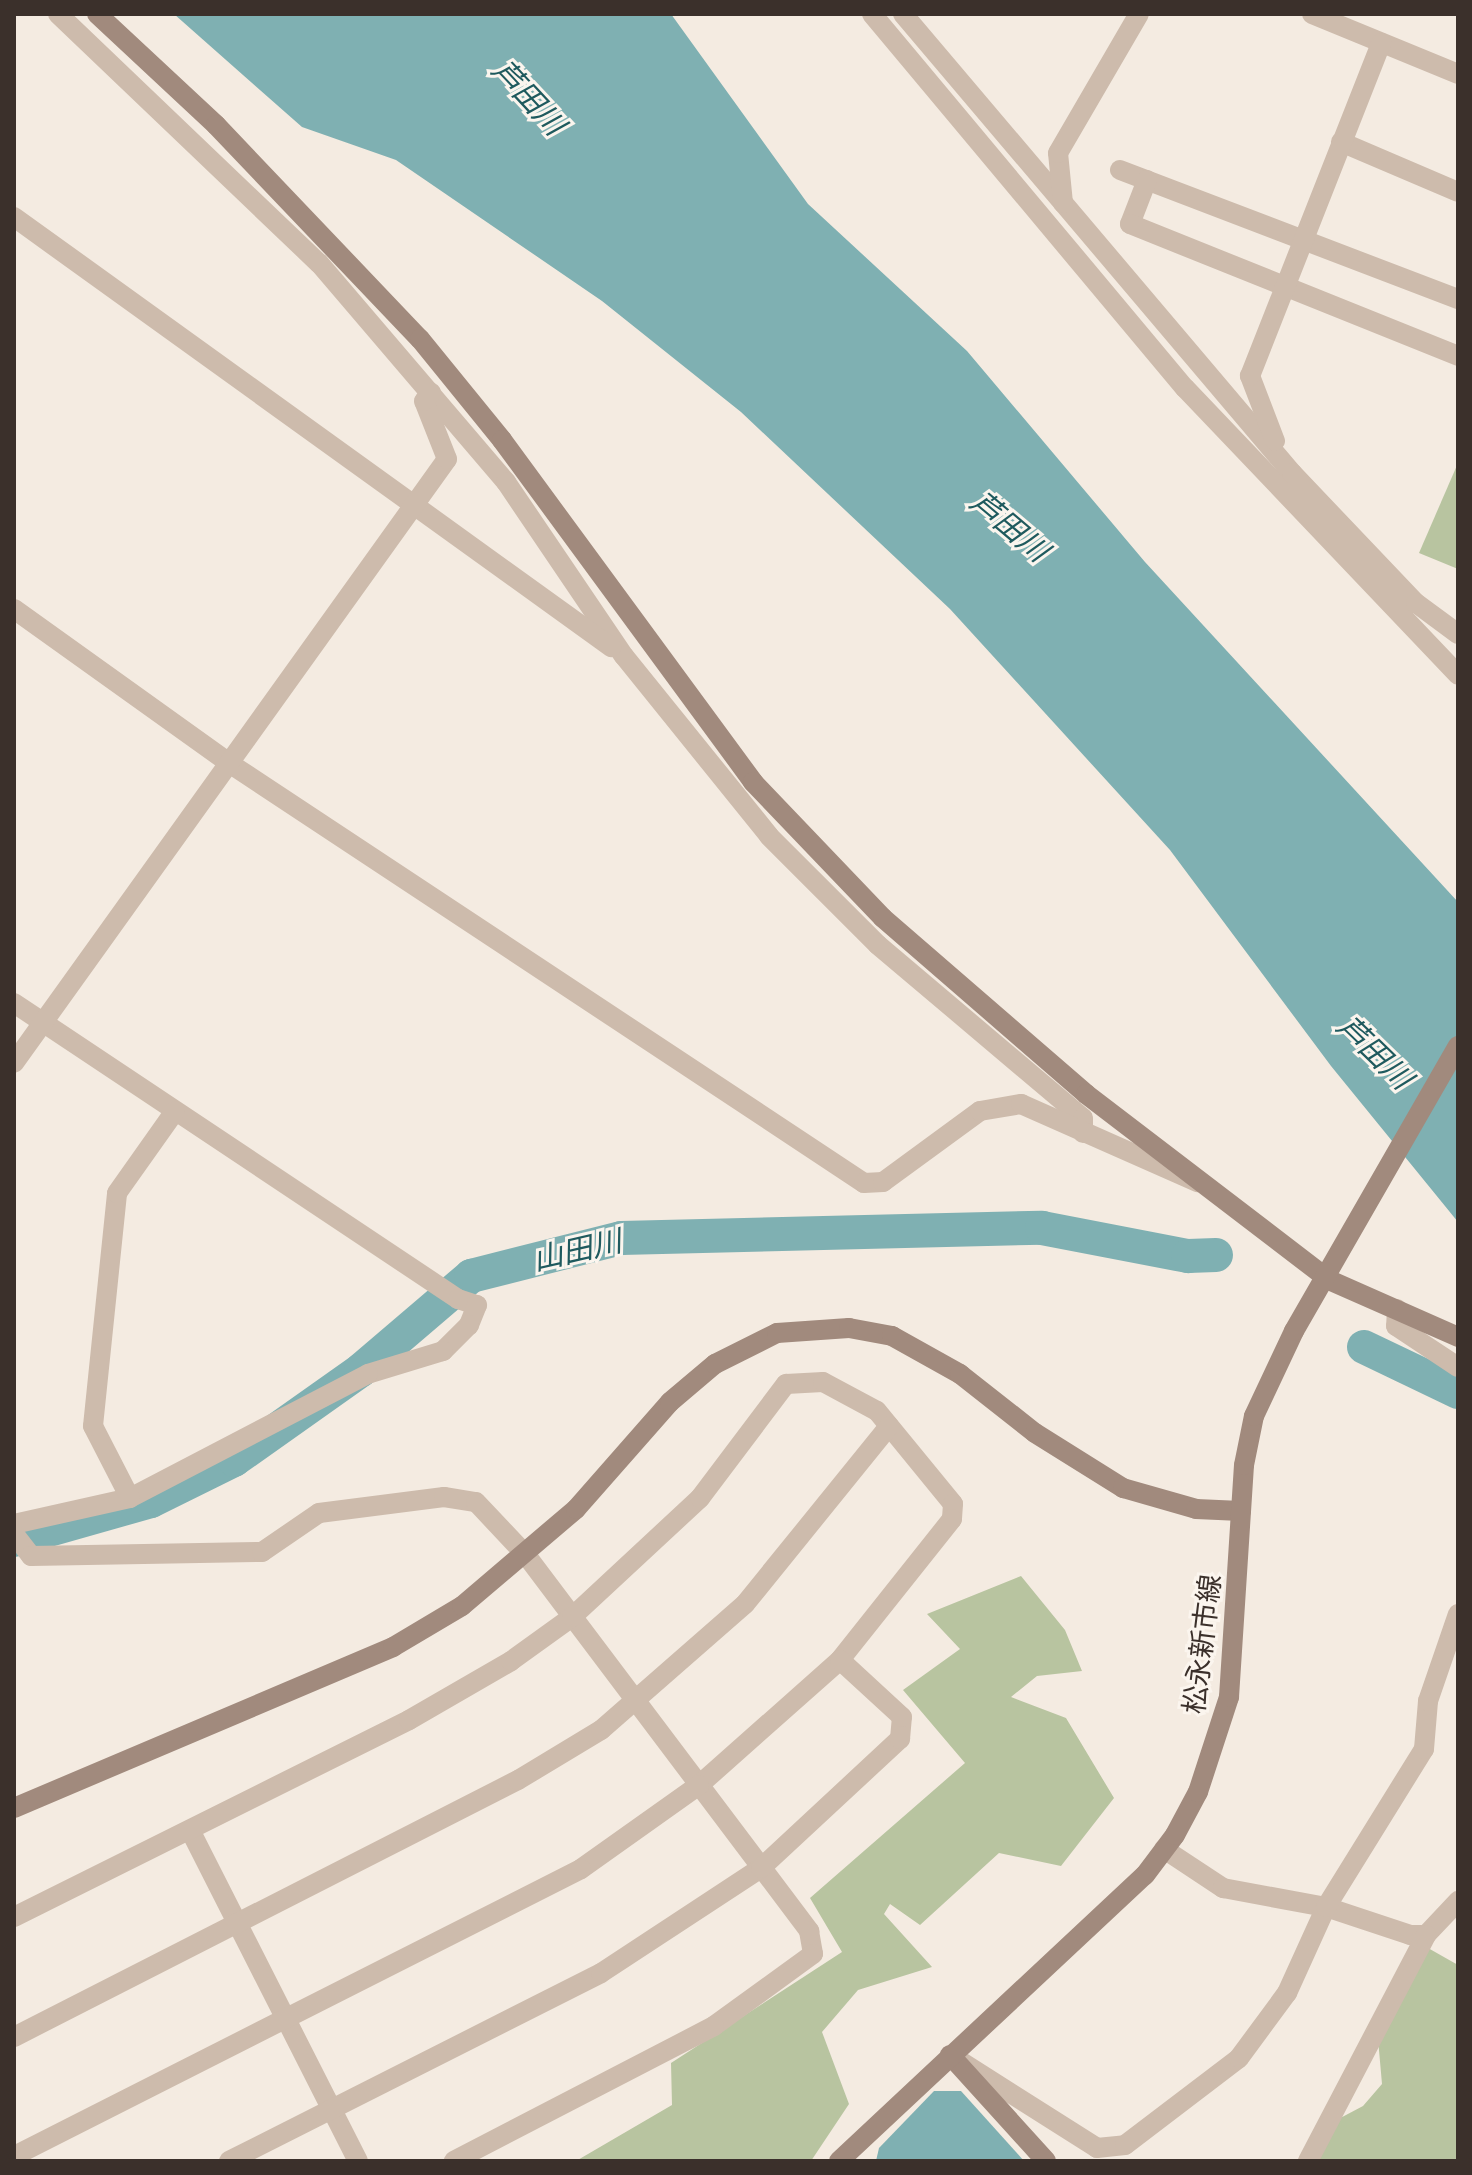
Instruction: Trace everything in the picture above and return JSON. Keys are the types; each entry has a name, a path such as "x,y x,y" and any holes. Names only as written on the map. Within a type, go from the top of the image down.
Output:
{"street":[{"path":"58,14 319,263 506,482 624,656 769,836 878,945 1083,1118 1083,1133"},
{"path":"97,14 259,169 420,339 502,440 753,782 883,918 979,1005 1206,1179 1329,1280 1458,1337"},
{"path":"872,14 1185,388 1314,531 1458,675"},
{"path":"903,14 1292,473 1416,603 1458,634"},
{"path":"1063,203 1058,153 1139,14"},
{"path":"1312,14 1349,21 1381,43 1458,74"},
{"path":"1314,531 1318,524 1256,404 1250,376 1282,285 1381,43"},
{"path":"1341,142 1458,192"},
{"path":"1120,170 1458,299"},
{"path":"1147,180 1130,224 1458,356"},
{"path":"14,217 624,656"},
{"path":"14,1063 447,459 424,401 431,393"},
{"path":"14,609 229,763 864,1183 883,1182 980,1111 1021,1104 1194,1183 1206,1179"},
{"path":"14,1003 458,1299 477,1305 469,1325 443,1351 368,1374 130,1498 14,1524"},
{"name":"松永新市線","path":"839,2161 1145,1875 1198,1792 1229,1697 1241,1511 1254,1416 1294,1331 1329,1280 1458,1046"},
{"path":"130,1498 93,1426 117,1193 175,1111"},
{"path":"1397,1309 1396,1326 1458,1367"},
{"path":"14,1808 393,1647 462,1606 526,1555 715,1364 777,1333 813,1328 892,1336 926,1352 1035,1433 1123,1488 1196,1509 1241,1511"},
{"path":"14,1917 409,1720 572,1617 700,1498 786,1384 823,1382 877,1411 953,1504 952,1519 840,1660 699,1785 581,1869 14,2156"},
{"path":"14,2037 518,1780 601,1730 745,1604 889,1426"},
{"path":"14,1534 31,1556 262,1552 319,1513 444,1497 476,1502 526,1555 809,1931 813,1954 714,2026 454,2161"},
{"path":"950,2055 1076,2138 1097,2148 1125,2145 1239,2058 1287,1993 1326,1907 1424,1749 1428,1701 1458,1614"},
{"path":"229,2161 601,1973 761,1868 900,1739 902,1717 840,1660"},
{"path":"190,1830 358,2161"},
{"path":"1164,1849 1223,1888 1326,1907 1410,1935 1426,1935"},
{"path":"1308,2161 1426,1935 1458,1901"},
{"path":"950,2055 1046,2161"}],"green space":[{"path":"1458,463 1458,569 1419,553"},
{"path":"1021,1576 1065,1630 1082,1671 1037,1676 1011,1697 1066,1718 1114,1798 1061,1866 999,1853 920,1925 890,1904 884,1914 932,1967 858,1990 822,2032 849,2104 811,2161 576,2161 672,2105 671,2063 842,1952 810,1898 965,1763 903,1690 960,1649 927,1614"},
{"path":"1428,1948 1458,1965 1458,2161 1313,2161 1329,2124 1363,2106 1382,2084 1378,2039"}],"water":[{"name":"芦田川","path":"174,14 671,14 808,204 967,351 1145,562 1458,902 1458,1222 1331,1066 1170,850 950,609 741,412 602,301 396,160 302,127"},
{"path":"934,2091 961,2091 1024,2161 876,2161 879,2148"}],"waterway":[{"name":"山田川","path":"14,1540 151,1501 234,1460 361,1370 471,1276 621,1238 1042,1228 1188,1256 1216,1255"},
{"name":"山田川","path":"1364,1347 1458,1392"}]}
